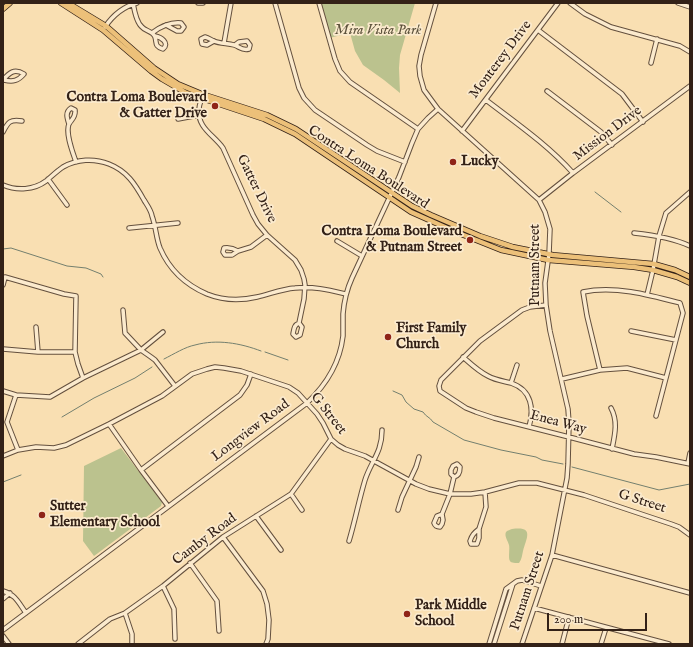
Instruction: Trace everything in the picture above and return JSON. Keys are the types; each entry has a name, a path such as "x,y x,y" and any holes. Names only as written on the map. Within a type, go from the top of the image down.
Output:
{"main road":[{"path":"3,9 10,3"},
{"name":"Contra Loma Boulevard","path":"61,3 104,28"},
{"name":"Contra Loma Boulevard","path":"68,3 104,28 151,71 162,79 186,93 202,96 267,115 296,129 412,206 431,215 480,236 513,247 549,254 654,264 675,270 690,277"},
{"name":"Contra Loma Boulevard","path":"202,96 264,119 295,134 411,212 429,221 501,250 548,260 653,270 677,277 690,283"}],"street":[{"path":"104,28 110,19 120,10 134,3 138,20 142,27 155,36"},
{"path":"198,3 203,3"},
{"path":"224,43 231,3"},
{"path":"275,3 299,88 304,98 315,110 367,146 405,162"},
{"path":"319,3 335,59 340,71 350,82 418,128"},
{"name":"Putnam Street","path":"436,3 419,66 424,90 438,109 539,200 549,223 549,254 545,293 550,331 568,409 568,468 552,555 522,644"},
{"name":"Monterey Drive","path":"462,131 558,3"},
{"path":"570,3 585,14 611,27 680,46 690,52"},
{"path":"678,3 690,6"},
{"path":"152,33 166,25"},
{"path":"538,30 622,94 643,122"},
{"path":"651,63 657,39"},
{"path":"214,41 235,45"},
{"path":"18,71 24,74 20,79 14,81 3,80 7,75 13,72 18,71"},
{"name":"Mission Drive","path":"539,200 690,86"},
{"path":"547,91 602,132 612,145"},
{"path":"178,119 199,115 199,106 202,96"},
{"path":"486,100 529,132 562,160 573,174"},
{"name":"Longview Road","path":"3,630 307,403 315,395 328,378 336,362 341,343 346,294 352,278 392,192 418,128 438,109"},
{"name":"Gatter Drive","path":"199,115 204,128 219,142 223,148 258,224 267,235 298,265 303,276 304,287 304,299 299,323"},
{"path":"3,132 10,121 22,121"},
{"path":"69,124 68,130 76,162"},
{"path":"3,185 16,188 28,188 38,185 62,168 76,162 89,160 100,161 114,166 130,177 138,188 151,213 160,248 164,257 178,275 206,294 224,299 244,300 291,288 304,287 346,294"},
{"path":"48,179 67,205"},
{"path":"647,295 653,270 658,236 666,213 690,192"},
{"path":"129,228 178,223"},
{"path":"634,233 658,236 690,246"},
{"path":"238,251 252,247 267,235"},
{"path":"337,241 362,256"},
{"path":"3,285 5,277 76,296 75,352 83,378"},
{"path":"600,370 587,316 583,292 591,290 615,290 647,295 680,303 683,313 656,416"},
{"path":"529,427 532,413 530,401 524,392 511,383 482,373 463,357 480,341 520,311 527,308 546,305"},
{"path":"123,310 125,333 141,350 152,356 175,386"},
{"path":"36,326 38,352"},
{"path":"631,331 676,340"},
{"path":"3,391 16,395 50,397 83,378 141,350 163,332"},
{"path":"3,349 38,352 75,352"},
{"name":"Enea Way","path":"463,357 442,378 439,384 439,389 471,410 484,415 612,449 689,463"},
{"path":"511,383 517,365"},
{"name":"G Street","path":"3,456 18,450 36,447 54,448 66,445 162,396 192,374 215,367 233,369 289,387 298,393 322,420 331,439 335,443 342,448 360,454 429,489 450,494 465,495 485,492 514,484 528,482 542,484 671,524 679,527 690,535"},
{"path":"562,379 600,370 627,368 666,378"},
{"path":"141,470 240,396 252,374"},
{"path":"16,395 7,422 18,450"},
{"path":"611,408 614,415 616,428 612,449"},
{"path":"109,424 168,506"},
{"path":"349,541 365,481 381,443 382,430"},
{"name":"Camby Road","path":"78,644 110,619 125,613 163,586 223,537 291,494 331,439"},
{"path":"689,463 690,453"},
{"path":"398,510 419,457"},
{"path":"442,514 450,494 454,477"},
{"path":"479,529 486,507 485,492"},
{"path":"291,494 302,510"},
{"path":"256,516 282,550"},
{"path":"223,537 263,591 267,604 269,620 268,639 266,644"},
{"path":"552,555 690,593"},
{"path":"190,564 217,601 219,631"},
{"path":"489,644 506,589 516,581 522,580 541,586"},
{"path":"494,644 513,584"},
{"path":"163,586 174,609 175,640"},
{"path":"3,590 14,596 26,613"},
{"path":"3,599 10,593"},
{"path":"534,608 669,644"},
{"path":"125,613 132,634 132,644"},
{"path":"562,644 569,617"},
{"path":"602,644 606,628"},
{"path":"3,636 9,644"}],"green space":[{"name":"Mira Vista Park","path":"319,3 415,3 400,55 400,93 363,65 355,51 350,33 329,38"},
{"path":"121,448 162,502 161,506 94,556 83,541 84,466"},
{"path":"512,529 524,529 527,534 522,557 519,563 514,563 509,560 509,543 506,537 506,532"}],"waterway":[{"path":"595,192 621,212"},
{"path":"3,249 11,248 67,266 86,268 101,274 103,277"},
{"path":"164,359 191,346 212,342 237,344 261,351"},
{"path":"265,352 288,360"},
{"path":"62,417 94,398 135,378 152,367"},
{"path":"393,391 402,395 406,402 414,409 423,412 433,422 464,440 563,464"},
{"path":"572,467 659,490 690,484"},
{"path":"3,482 21,475"}],"place":[{"name":"Contra Loma Boulevard & Gatter Drive","path":"215,106"},
{"name":"Lucky","path":"453,162"},
{"name":"Contra Loma Boulevard & Putnam Street","path":"470,240"},
{"name":"First Family Church","path":"388,337"},
{"name":"Sutter Elementary School","path":"42,515"},
{"name":"Park Middle School","path":"407,614"}]}
